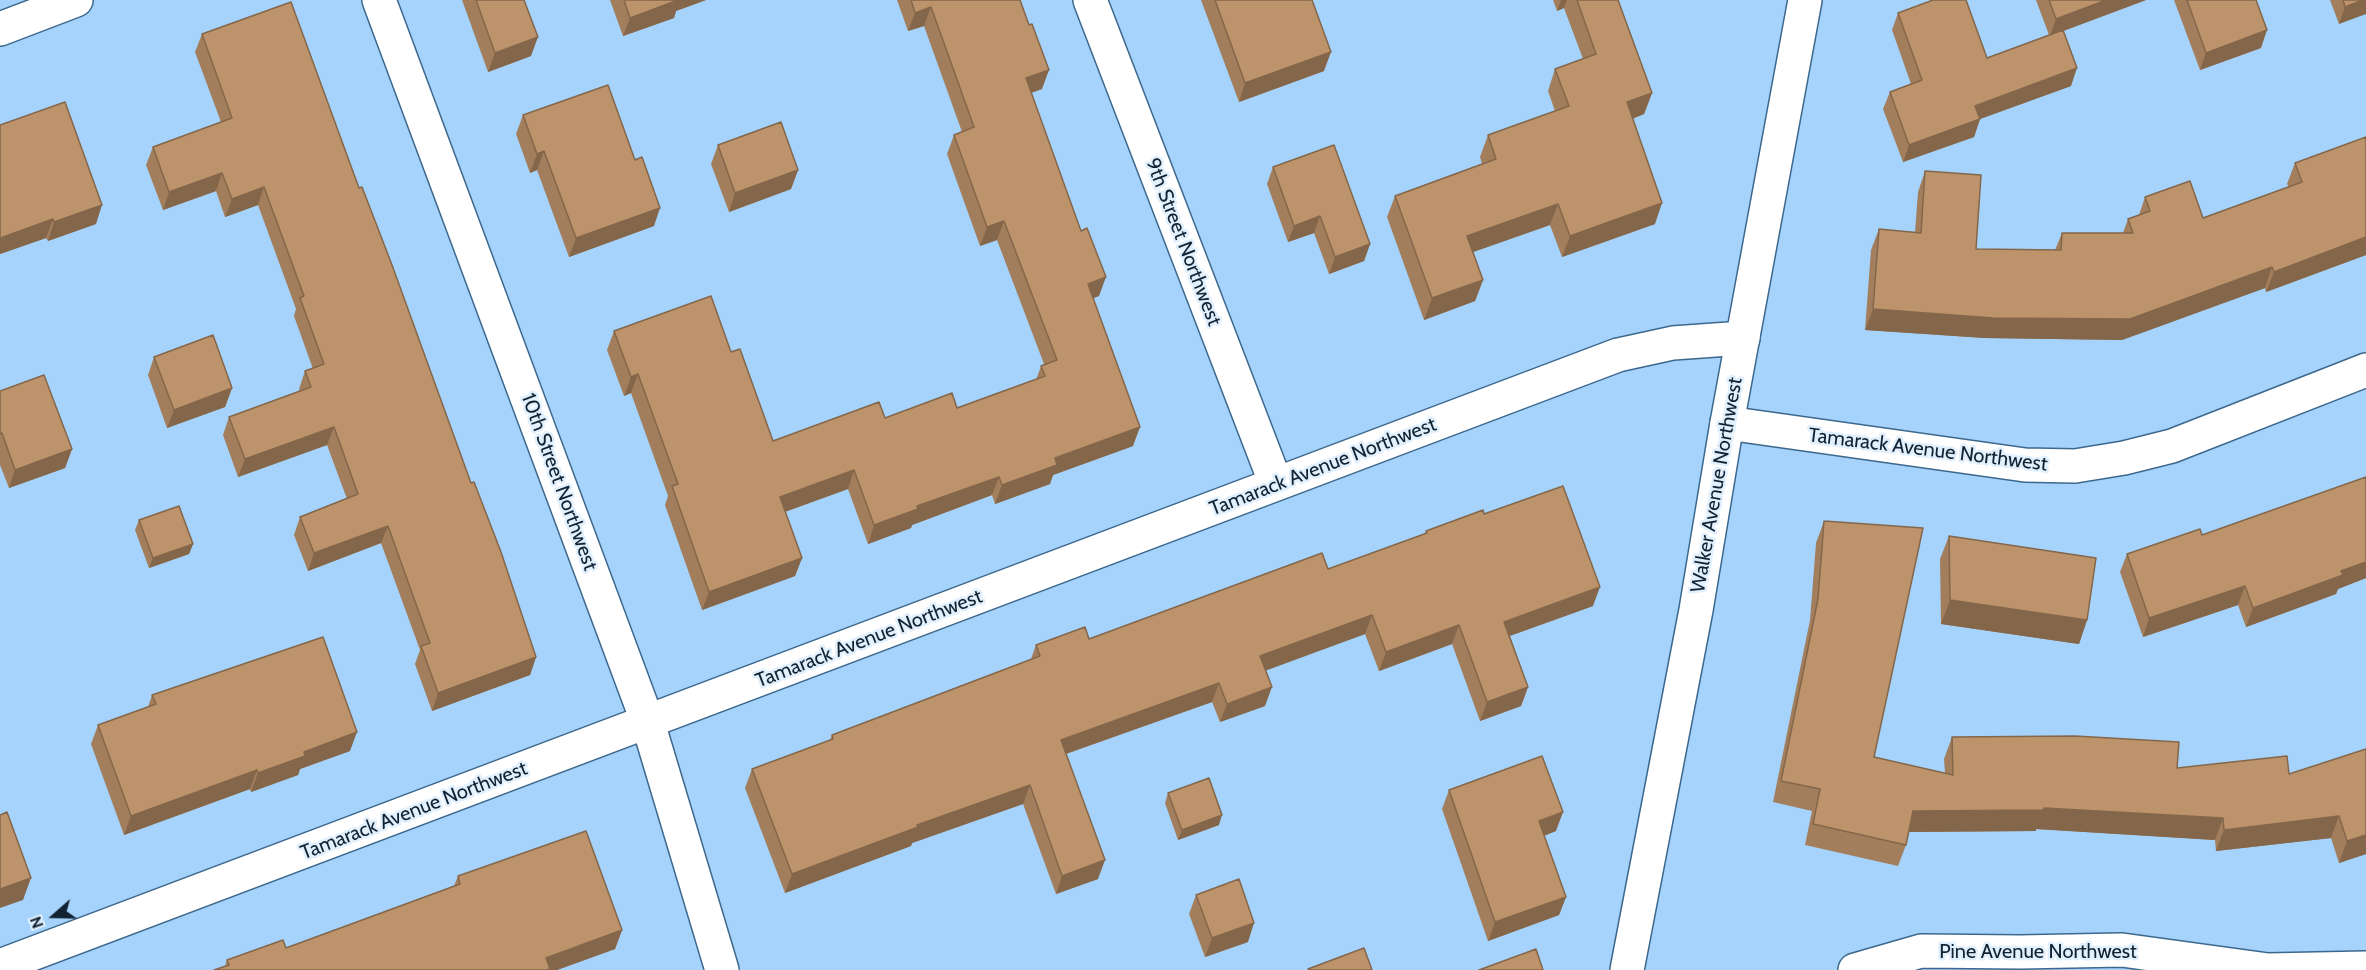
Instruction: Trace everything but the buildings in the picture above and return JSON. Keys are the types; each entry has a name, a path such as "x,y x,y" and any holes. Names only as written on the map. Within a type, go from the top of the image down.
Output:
{"street":[{"path":"0,29 76,0"},
{"name":"10th Street Northwest","path":"379,0 648,723 722,970"},
{"name":"9th Street Northwest","path":"1090,0 1276,484"},
{"name":"Walker Avenue Northwest","path":"1627,970 1696,610 1727,423 1805,0"},
{"name":"Tamarack Avenue Northwest","path":"0,966 1618,355 1673,343 1743,338"},
{"name":"Tamarack Avenue Northwest","path":"1727,423 2025,465 2074,466 2172,446 2366,370"},
{"name":"Pine Avenue Northwest","path":"1855,970 1921,951 2122,950 2268,970 2366,968"}]}
